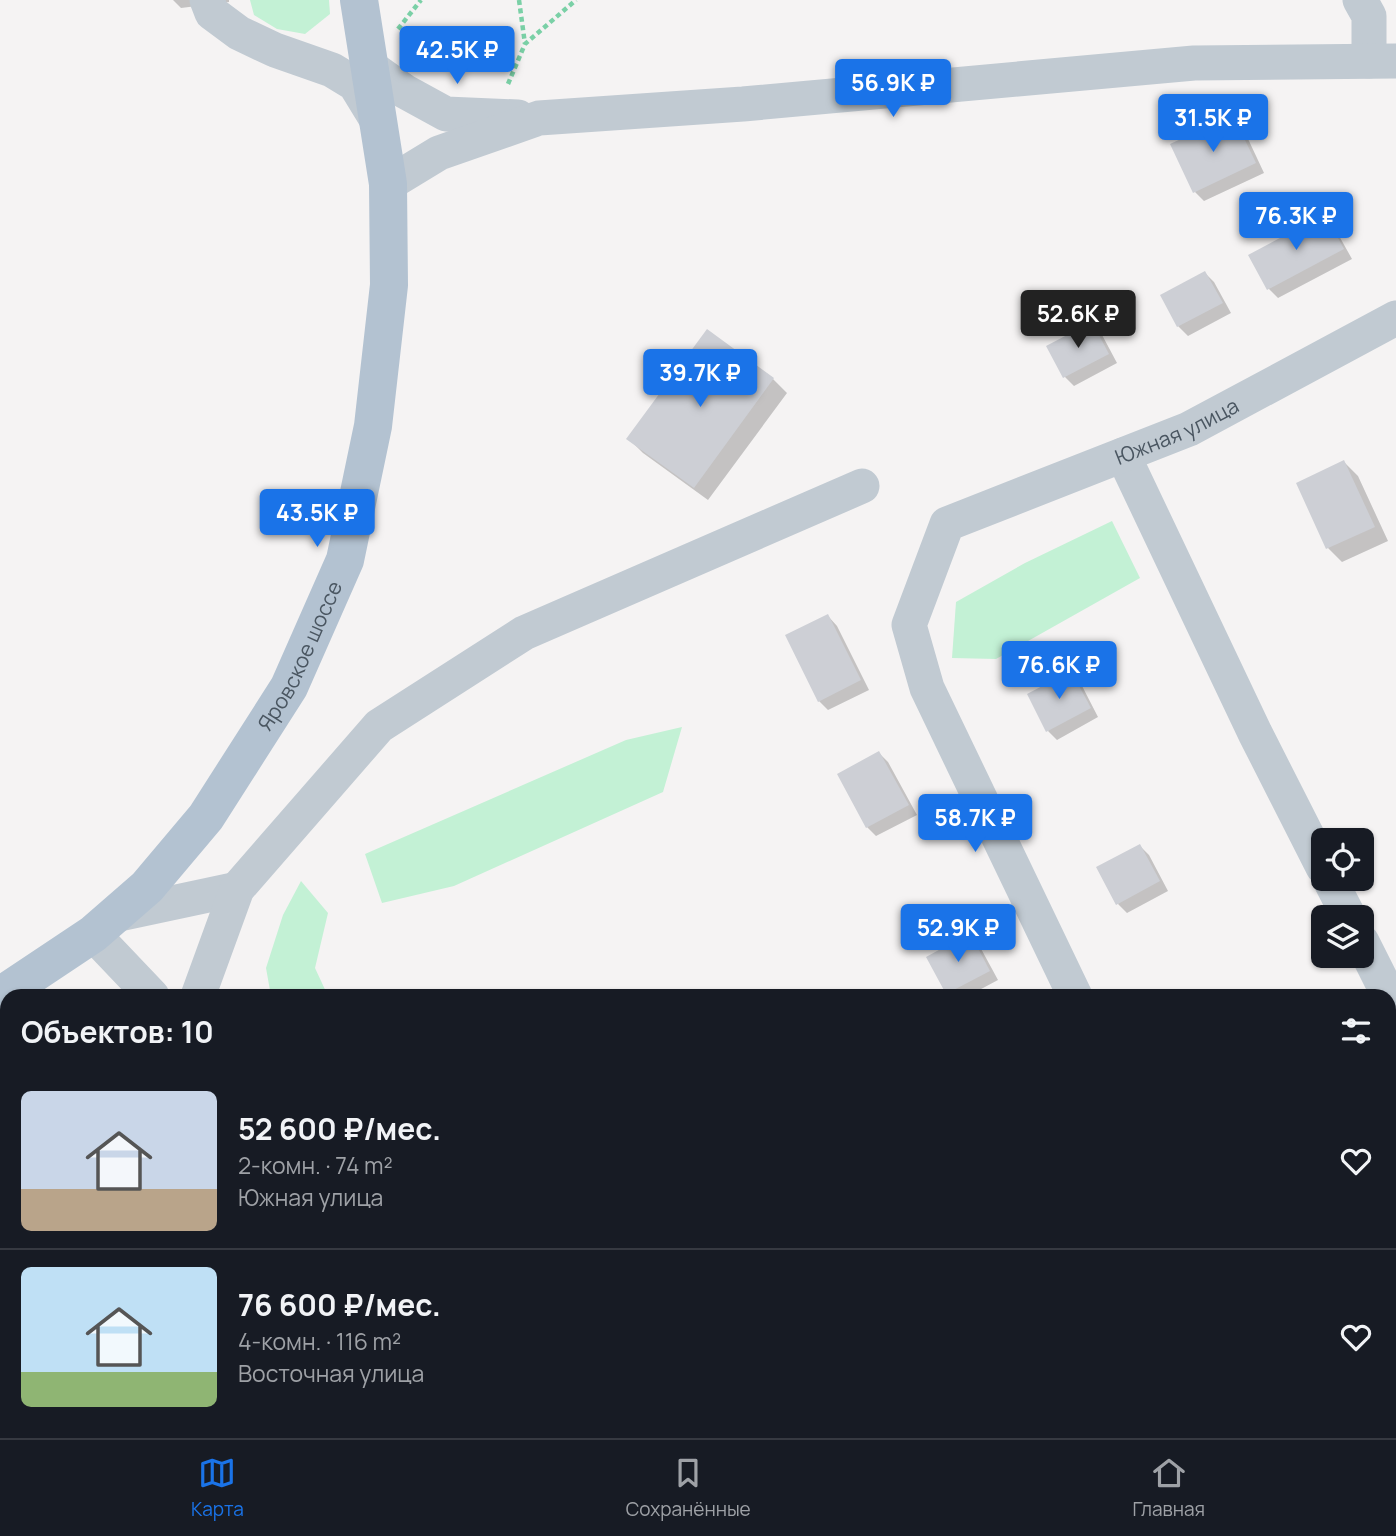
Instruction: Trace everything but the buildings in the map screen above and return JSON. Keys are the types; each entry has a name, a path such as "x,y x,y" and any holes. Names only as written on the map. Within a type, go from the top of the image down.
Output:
{"main road":[{"name":"Яровское шоссе","path":"10,989 104,924 148,887 206,817 289,687 345,560 373,426 389,285 388,184 359,0"}],"street":[{"path":"207,0 212,13 239,33 275,50 332,71 355,84 377,120"},
{"path":"369,66 404,91 446,114 539,118 743,104 1194,63 1383,61 1369,16 1360,0"},
{"path":"388,184 439,153 539,118"},
{"name":"Южная улица","path":"1072,989 926,688 909,625 947,524 1189,429 1396,318"},
{"path":"1123,454 1255,733 1311,843"},
{"path":"201,989 237,890 379,726 524,633 862,486"},
{"path":"128,983 104,924 237,890"},
{"path":"1374,966 1386,989"}],"path":[{"path":"519,0 525,44"},
{"path":"495,116 525,44 576,0"}],"green space":[{"path":"250,0 329,0 330,14 305,34 277,29 254,15"},
{"path":"1112,521 1140,578 996,659 952,658 956,602 1025,563"},
{"path":"682,727 663,792 454,886 382,903 365,854 626,740"},
{"path":"301,881 328,913 315,968 325,989 270,989 266,968 283,915"}]}
